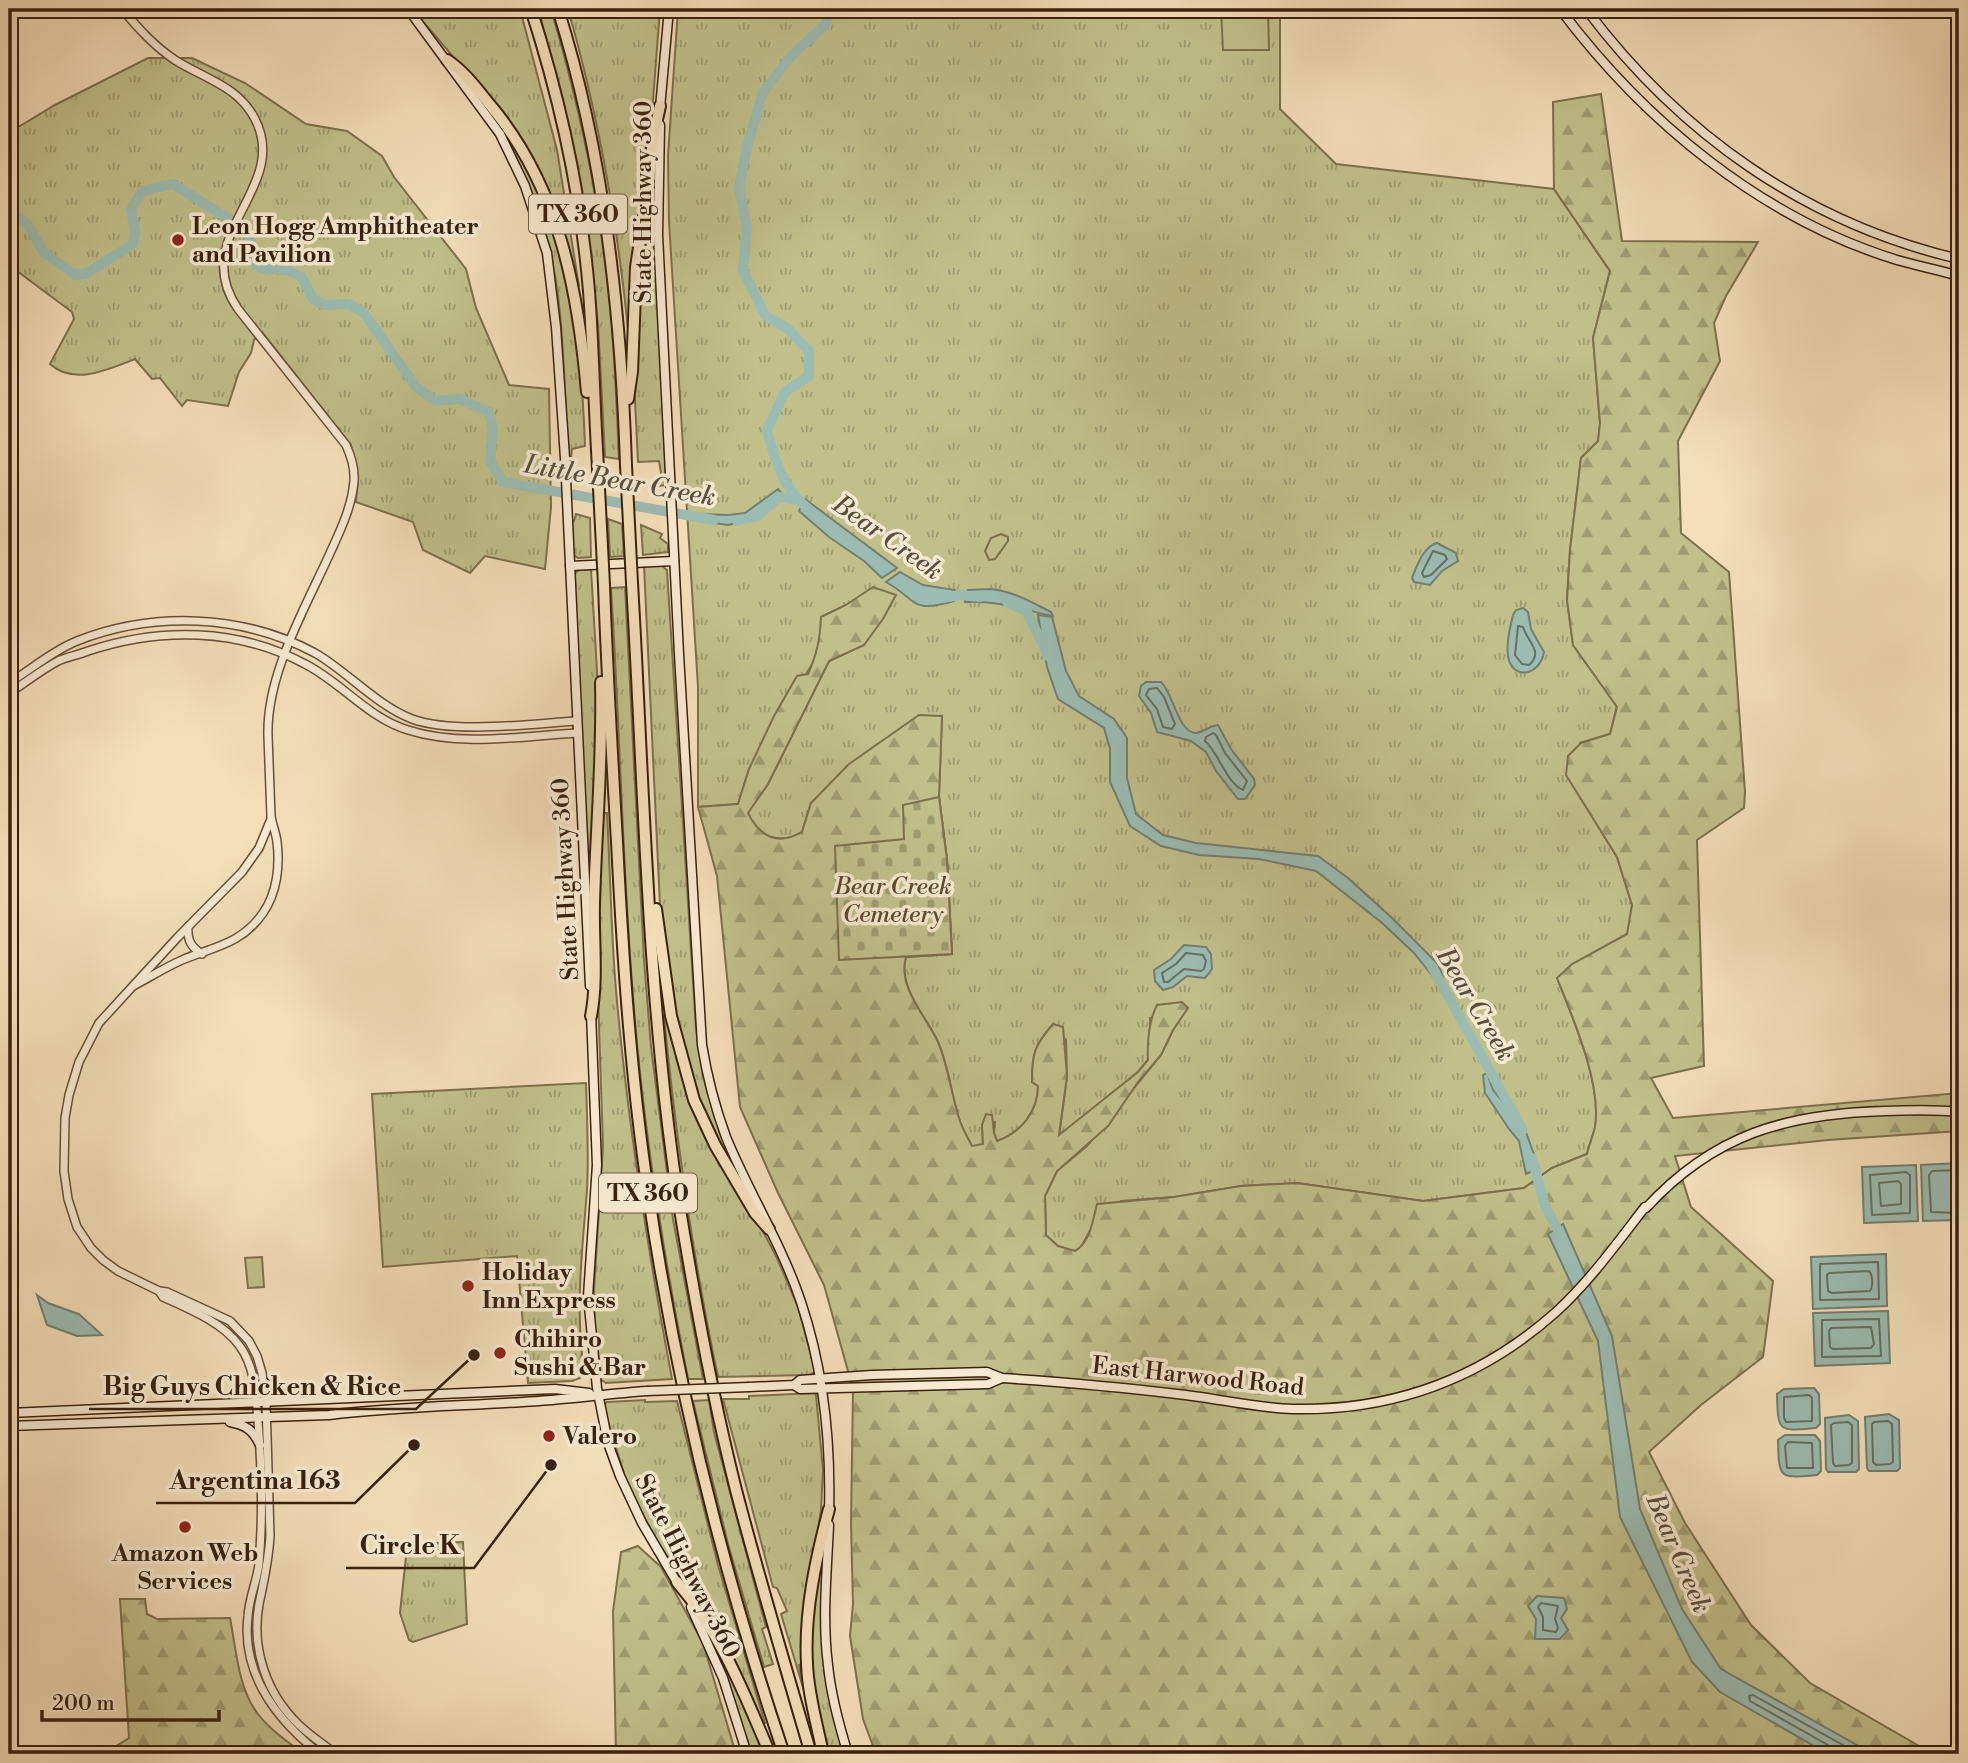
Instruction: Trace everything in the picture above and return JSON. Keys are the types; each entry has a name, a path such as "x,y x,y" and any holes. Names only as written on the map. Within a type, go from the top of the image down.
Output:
{"highway":[{"name":"TX 360","path":"531,9 555,98 580,225 589,289 624,978 638,1121 652,1218 679,1365 705,1485 739,1611 784,1754"},
{"name":"TX 360","path":"558,9 580,92 600,188 613,274 625,419 648,886 667,1114 699,1318 736,1489 811,1754"},
{"path":"447,60 460,69 498,114 521,148 558,224 582,334 588,409 596,424"},
{"path":"625,419 632,372 636,267 653,138 660,106"},
{"path":"591,1016 594,1000 594,902 600,782 600,640 605,617"},
{"path":"648,886 656,906 671,1016 694,1100 720,1154 755,1213 769,1229"},
{"path":"823,1754 810,1691 806,1644 820,1544 829,1509"},
{"path":"677,1582 700,1608 714,1631 770,1754"}],"main road":[{"name":"State Highway 360","path":"408,9 500,134 525,186 542,233 555,314 565,458 597,1165 588,1296 598,1394 608,1443 620,1476 642,1524 695,1614 723,1678 747,1754"},
{"name":"State Highway 360","path":"668,9 660,106 658,235 696,987 707,1076 727,1139 801,1301 821,1378 829,1450 827,1663 839,1726 848,1754"},
{"path":"1560,9 1599,57 1662,121 1713,164 1804,220 1860,246 1959,276"},
{"path":"1586,9 1614,45 1658,93 1723,150 1813,205 1861,227 1959,259"},
{"path":"1599,57 1614,45"},
{"path":"570,566 674,561"},
{"name":"East Harwood Road","path":"794,1385 800,1380 821,1378 987,1372 1002,1378 1104,1385 1291,1409 1343,1407 1388,1401 1460,1377 1501,1354 1558,1310 1612,1250 1645,1207 1696,1163 1719,1148 1764,1129 1810,1116 1848,1112 1959,1112"},
{"name":"East Harwood Road","path":"9,1426 262,1418 557,1400 647,1391 794,1385 800,1389 988,1384 1002,1378"},
{"path":"264,1382 273,1393 297,1401"},
{"name":"East Harwood Road","path":"9,1413 555,1389 598,1394"},
{"path":"439,1395 439,1406"},
{"path":"72,1410 72,1424"},
{"path":"206,1420 244,1425 255,1434 260,1446"}],"street":[{"path":"122,9 161,50 225,86 250,111 259,128 263,150 259,176 231,230 224,255 230,298 346,445 354,469 351,502 274,685 269,712 271,819 277,841 278,865 276,881 264,912 252,927 238,937 216,949 182,960 135,985"},
{"path":"9,683 53,653 78,641 126,627 161,621 199,621 266,633 314,653 393,709 411,718 439,726 576,721"},
{"path":"9,693 58,661 113,643 155,635 187,634 237,639 285,654 306,664 390,723 430,736 449,739 577,733"},
{"path":"341,687 349,676"},
{"path":"261,1403 250,1365 232,1336 118,1271 91,1248 77,1227 68,1199 64,1171 65,1118 73,1076 99,1023 242,872 259,848 271,819"},
{"path":"188,927 190,942 202,954"},
{"path":"159,1292 166,1292 230,1321 253,1348 260,1364 264,1382 261,1403 270,1535 269,1556 259,1606 259,1654 266,1678 279,1703 298,1724 336,1754"},
{"path":"262,1418 259,1568 247,1616 248,1645 260,1688 275,1712 320,1754"}],"green space":[{"path":"412,9 520,9 557,150 579,286 576,287 558,217 488,97"},
{"path":"539,9 551,9 592,175 611,315 619,459 605,457 598,324 591,265"},
{"path":"568,9 660,9 648,166 631,328 628,329 605,168"},
{"path":"678,9 1280,9 1280,109 1336,164 1554,189 1610,271 1593,338 1600,423 1598,441 1581,458 1567,600 1573,645 1617,706 1610,734 1580,743 1596,823 1617,857 1632,905 1628,934 1557,978 1585,1052 1594,1091 1595,1127 1587,1154 1552,1168 1524,1188 1423,1201 1297,1183 1241,1186 1174,1197 1121,1201 1092,1227 1080,1249 1075,1252 1058,1246 1046,1236 1045,1196 1057,1171 1087,1146 1161,1055 1187,1008 1150,1018 1148,1060 1138,1072 1059,1136 1067,1076 1066,1040 1053,1025 1035,1051 1032,1082 1038,1086 1037,1095 1027,1120 1014,1132 997,1141 994,1133 995,1122 982,1125 983,1145 972,1147 960,1122 942,1052 909,990 904,968 906,957 952,954 947,860 939,797 942,716 811,803 802,832 785,838 770,837 758,828 747,813 768,784 829,661 864,645 846,605 821,617 817,656 749,769 738,804 698,807 698,687 669,222 668,156"},
{"path":"1221,9 1268,9 1269,50 1223,50"},
{"path":"148,58 192,58 245,83 306,124 347,131 382,156 394,177 466,269 476,308 509,385 549,389 551,507 545,569 485,556 470,573 423,550 413,522 356,502 358,479 351,445 262,332 254,340 251,353 239,372 228,406 187,400 182,406 160,378 152,379 135,359 103,371 81,375 59,371 50,364 74,319 72,312 9,265 9,125 20,126 55,105"},
{"path":"1601,94 1622,241 1758,242 1726,296 1714,323 1720,361 1678,441 1681,533 1729,572 1744,808 1697,840 1704,1066 1651,1078 1673,1118 1959,1093 1959,1131 1828,1140 1675,1156 1691,1207 1773,1281 1763,1357 1701,1405 1649,1452 1685,1523 1751,1625 1810,1683 1933,1754 876,1754 863,1719 850,1636 853,1604 853,1389 824,1285 778,1193 740,1107 717,876 698,807 738,804 749,769 774,716 797,676 808,674 818,646 821,617 873,587 896,595 864,645 829,661 768,784 748,813 758,828 770,837 785,838 802,832 811,803 849,764 919,715 942,716 939,797 947,860 952,954 906,957 904,968 909,990 942,1052 960,1121 972,1146 983,1144 982,1125 986,1114 992,1115 997,1141 1014,1132 1027,1120 1037,1095 1038,1086 1032,1082 1035,1051 1053,1024 1063,1027 1067,1076 1059,1135 1138,1072 1148,1060 1149,1032 1157,1005 1182,1002 1188,1008 1161,1055 1138,1082 1108,1126 1057,1171 1045,1196 1046,1235 1058,1246 1075,1251 1084,1243 1097,1204 1174,1197 1241,1186 1297,1183 1423,1201 1524,1188 1552,1168 1587,1154 1595,1127 1594,1091 1585,1051 1557,978 1572,964 1627,934 1632,905 1617,857 1566,775 1568,756 1581,743 1610,734 1617,707 1573,645 1567,600 1581,458 1598,441 1600,423 1593,338 1610,271 1554,189 1553,102"},
{"path":"493,117 509,137 530,176 555,234 566,271 580,358 585,446 572,449 571,458 568,458 562,332 547,238 529,185"},
{"path":"650,196 654,196 666,485 659,486 659,461 638,462 635,400 638,281"},
{"path":"576,514 590,518 591,557 578,558 572,554 570,522 574,521"},
{"path":"608,519 622,524 624,556 610,557"},
{"path":"641,525 662,534 660,538 668,544 668,552 643,555"},
{"path":"1001,534 1008,537 1008,541 995,559 989,560 985,551 991,538"},
{"path":"661,565 667,570 696,1029 705,1084 731,1159 720,1142 717,1143 695,1093 676,1026 661,927 644,566"},
{"path":"591,569 598,688 591,890 588,890 574,574 579,570"},
{"path":"625,587 651,1047 673,1219 703,1379 688,1379 659,1217 638,1054 629,938 611,588"},
{"name":"Bear Creek Cemetery","path":"939,797 947,860 952,954 839,960 835,846 904,839 903,805"},
{"path":"602,813 607,813 615,978 631,1129 672,1379 606,1383 601,1380 594,1290 603,1146 596,936"},
{"path":"668,1016 684,1081 777,1258 798,1307 814,1373 718,1377 693,1243 680,1153 664,1017"},
{"path":"586,1083 588,1177 580,1303 584,1372 580,1378 572,1381 528,1383 517,1256 383,1267 372,1094"},
{"path":"262,1257 264,1287 248,1288 245,1258"},
{"path":"814,1393 823,1470 803,1676 799,1664 804,1691 781,1614 787,1611 777,1588 773,1587 723,1399"},
{"path":"709,1400 714,1432 766,1627 762,1629 773,1664 764,1667 728,1544 693,1401"},
{"path":"677,1401 718,1565 765,1723 760,1725 715,1629 656,1539 625,1477 603,1405 607,1402"},
{"path":"463,1542 467,1624 413,1642 409,1640 400,1613 407,1547 411,1544"},
{"path":"638,1546 661,1567 703,1643 736,1754 616,1754 613,1611 621,1552"},
{"path":"820,1560 823,1561 824,1658 831,1706 844,1754 829,1754 814,1695 809,1642"},
{"path":"120,1599 145,1599 147,1614 157,1619 230,1618 239,1668 251,1704 268,1725 304,1754 111,1754 110,1750 129,1738"},
{"path":"724,1659 766,1754 751,1754 720,1661"}],"water":[{"path":"1062,9 1113,9 1104,13 1087,13 1065,18"},
{"path":"778,489 783,495 744,521 728,525 699,521 700,514 745,513"},
{"path":"805,499 897,568 882,578 799,511"},
{"path":"1437,543 1456,553 1458,561 1442,571 1430,585 1414,582 1412,578 1422,557 1428,548"},
{"path":"900,572 923,585 955,590 954,601 929,606 916,603 886,582"},
{"path":"990,589 1022,598 1051,612 1053,616 999,604 965,602 968,590"},
{"path":"1523,608 1528,612 1531,629 1544,652 1537,666 1532,670 1520,672 1511,664 1508,651 1513,615 1516,610"},
{"path":"1038,615 1052,617 1066,671 1079,696 1114,719 1127,738 1127,778 1136,814 1163,835 1196,843 1318,856 1348,878 1390,916 1438,964 1443,977 1434,978 1414,953 1381,922 1316,871 1259,859 1199,855 1161,846 1130,826 1110,782 1110,749 1104,728 1058,699 1047,667"},
{"path":"1146,682 1161,682 1180,720 1190,731 1196,733 1218,725 1231,749 1254,779 1255,785 1245,799 1238,799 1216,771 1206,752 1191,741 1157,732 1151,713 1139,696 1141,686"},
{"path":"1184,945 1206,947 1211,954 1212,969 1205,978 1187,976 1173,987 1163,990 1155,981 1154,970 1171,959"},
{"path":"1487,1073 1493,1090 1524,1127 1539,1168 1526,1174 1519,1141 1485,1093 1483,1075"},
{"path":"1959,1163 1959,1220 1923,1221 1921,1165"},
{"path":"1916,1165 1918,1221 1864,1223 1862,1167"},
{"path":"1563,1224 1612,1336 1640,1509 1682,1609 1721,1669 1873,1754 1831,1754 1816,1747 1720,1692 1692,1662 1620,1517 1598,1341 1548,1234"},
{"path":"1886,1254 1887,1306 1813,1309 1811,1257"},
{"path":"37,1295 48,1303 79,1314 102,1335 77,1336 47,1325"},
{"path":"1888,1311 1890,1363 1815,1366 1813,1313"},
{"path":"1814,1388 1819,1394 1820,1424 1816,1428 1783,1427 1778,1416 1777,1394 1784,1389"},
{"path":"1889,1414 1899,1420 1900,1468 1897,1471 1869,1471 1865,1417"},
{"path":"1849,1415 1858,1421 1859,1469 1856,1472 1828,1472 1825,1418"},
{"path":"1785,1435 1815,1435 1820,1441 1821,1471 1817,1475 1784,1474 1779,1463 1778,1440"},
{"path":"1537,1596 1564,1598 1567,1609 1561,1618 1568,1630 1560,1639 1535,1639 1536,1619 1528,1606"}],"waterway":[{"path":"812,512 794,495 782,475 767,430 785,392 809,376 809,351 788,329 765,315 743,270 747,228 739,188 747,147 763,92 792,55 824,26 832,9"},
{"name":"Little Bear Creek","path":"9,209 28,225 44,253 76,275 87,273 133,244 135,232 131,209 142,191 173,184 248,231 255,264 263,269 284,269 302,277 313,299 325,305 349,304 364,313 416,387 436,401 460,399 489,412 493,429 490,461 503,482 714,520"},
{"name":"Little Bear Creek","path":"737,521 758,516 779,497 796,500"},
{"name":"Bear Creek","path":"942,598 960,595 981,597"},
{"name":"Bear Creek","path":"1007,602 1027,612 1048,656"},
{"name":"Bear Creek","path":"1432,967 1523,1130"},
{"name":"Bear Creek","path":"1532,1158 1545,1206 1562,1238"}],"place":[{"name":"Leon Hogg Amphitheater and Pavilion","path":"178,240"},
{"name":"Holiday Inn Express","path":"468,1286"},
{"name":"Chihiro Sushi & Bar","path":"500,1353"},
{"name":"Big Guys Chicken & Rice","path":"474,1355"},
{"name":"Valero","path":"549,1436"},
{"name":"Argentina 163","path":"414,1445"},
{"name":"Circle K","path":"551,1465"},
{"name":"Amazon Web Services","path":"185,1527"}]}
